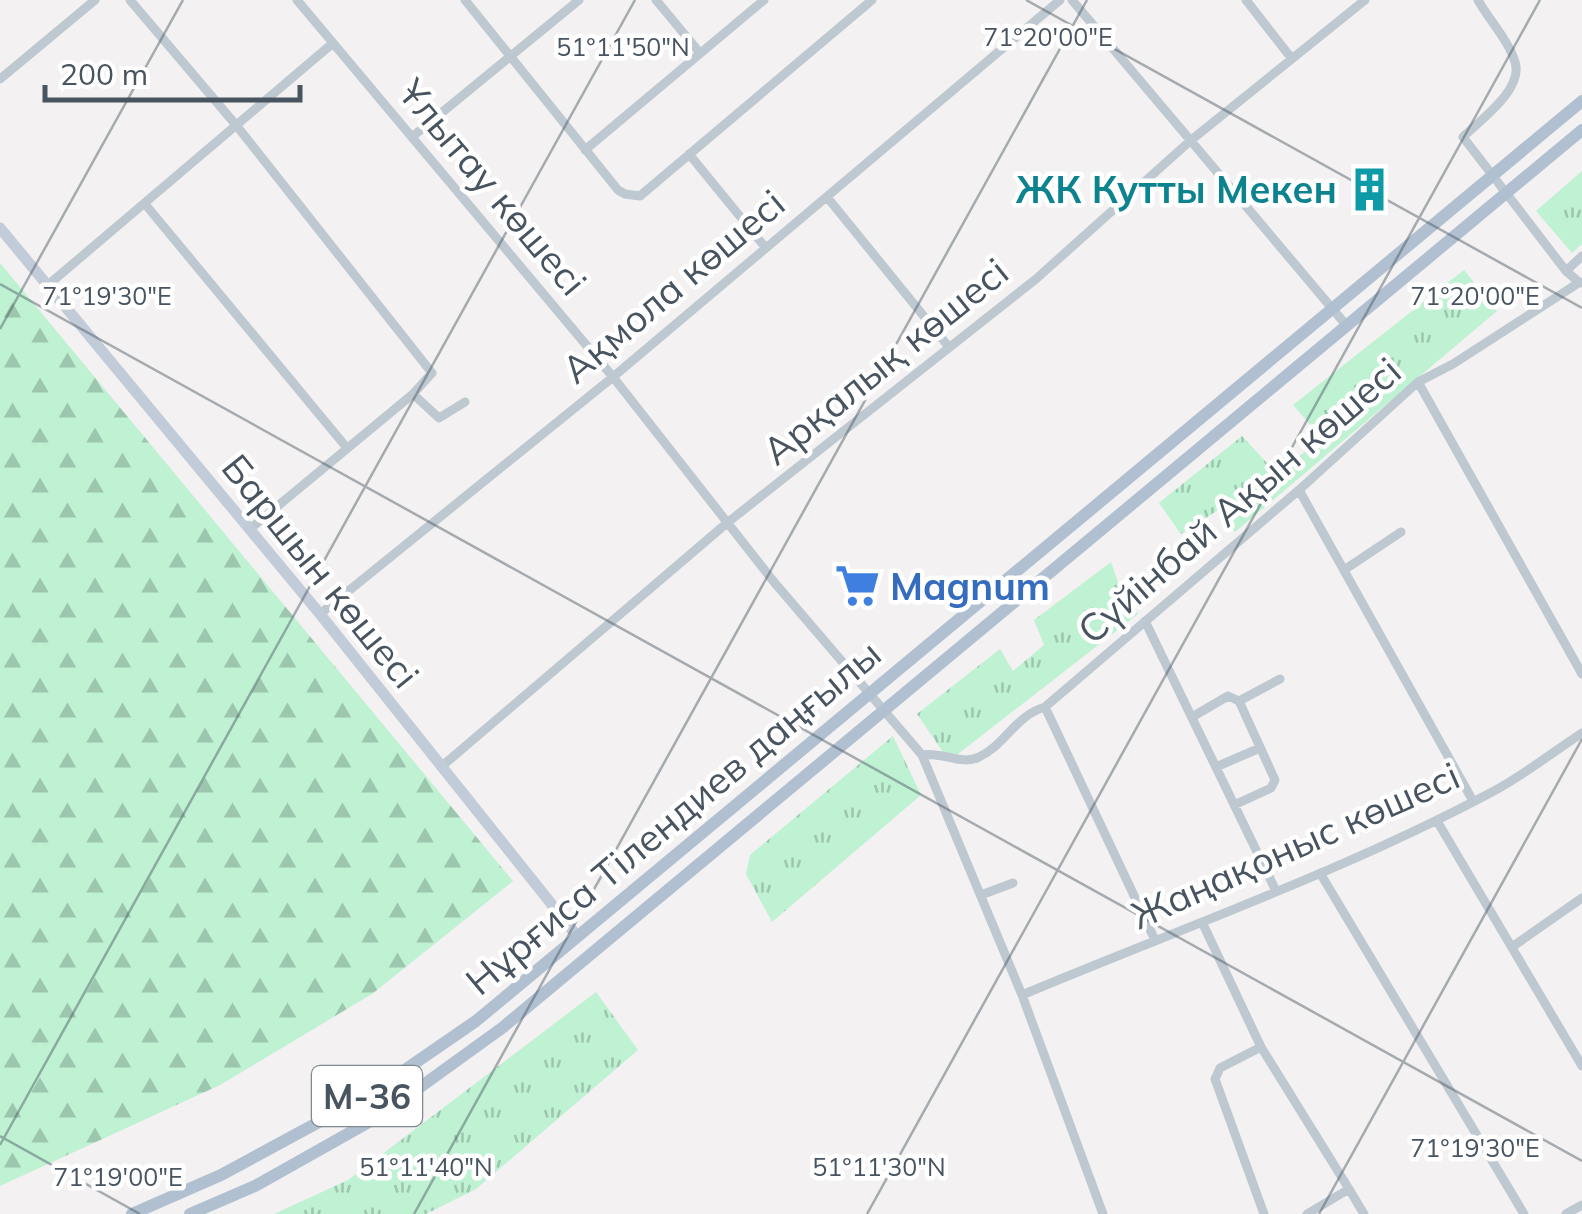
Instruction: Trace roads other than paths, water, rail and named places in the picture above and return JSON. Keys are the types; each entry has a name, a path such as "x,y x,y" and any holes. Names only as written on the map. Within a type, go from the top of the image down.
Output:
{"main road":[{"name":"Нұрғиса Тілендиев даңғылы","path":"132,1214 221,1175 368,1096 476,1021 1582,101"},
{"name":"Нұрғиса Тілендиев даңғылы","path":"190,1214 255,1186 384,1114 502,1028 1582,130"}],"street":[{"path":"0,79 95,0"},
{"path":"130,0 236,125 432,373 413,394 250,530"},
{"name":"Ұлытау көшесі","path":"297,0 613,377 867,694 922,755 1022,995 1103,1214"},
{"path":"464,0 618,190 640,196 872,0"},
{"path":"412,137 579,0"},
{"path":"656,0 700,53"},
{"path":"586,150 764,0"},
{"name":"Ақмола көшесі","path":"320,614 613,377 1060,0"},
{"path":"1072,0 1347,326"},
{"path":"1246,0 1292,59"},
{"name":"Арқалық көшесі","path":"441,767 727,523 1036,279 1190,141 1366,0"},
{"path":"1478,0 1516,64 1516,78 1510,90 1464,137 1566,271 1581,284"},
{"path":"48,285 333,43"},
{"path":"689,154 766,247"},
{"path":"827,197 948,346"},
{"path":"145,204 347,448"},
{"name":"Баршын көшесі","path":"0,228 320,614 590,955"},
{"path":"1566,271 1582,256"},
{"name":"Сүйінбай Ақын көшесі","path":"922,755 978,758 1145,622 1418,382 1581,284"},
{"path":"1418,382 1582,674"},
{"path":"413,394 439,418 466,402"},
{"path":"1299,490 1473,801"},
{"path":"1344,570 1401,532"},
{"path":"1145,622 1276,891"},
{"path":"1239,701 1280,680"},
{"path":"1192,717 1228,696 1239,701 1275,780 1274,785 1234,805"},
{"path":"1044,708 1155,940"},
{"name":"Жаңақоныс көшесі","path":"1022,995 1438,821 1495,790 1582,733"},
{"path":"1216,767 1260,748"},
{"path":"1438,821 1582,1066"},
{"path":"1320,873 1524,1214"},
{"path":"981,895 1012,883"},
{"path":"1512,946 1582,898"},
{"path":"1202,922 1261,1047 1364,1214"},
{"path":"1261,1047 1220,1068 1215,1079 1264,1214"},
{"path":"1308,1214 1348,1188"},
{"path":"1566,1214 1582,1205"}],"place":[{"name":"ЖК Кутты Мекен","path":"1370,189"},
{"name":"Magnum","path":"857,586"}]}
